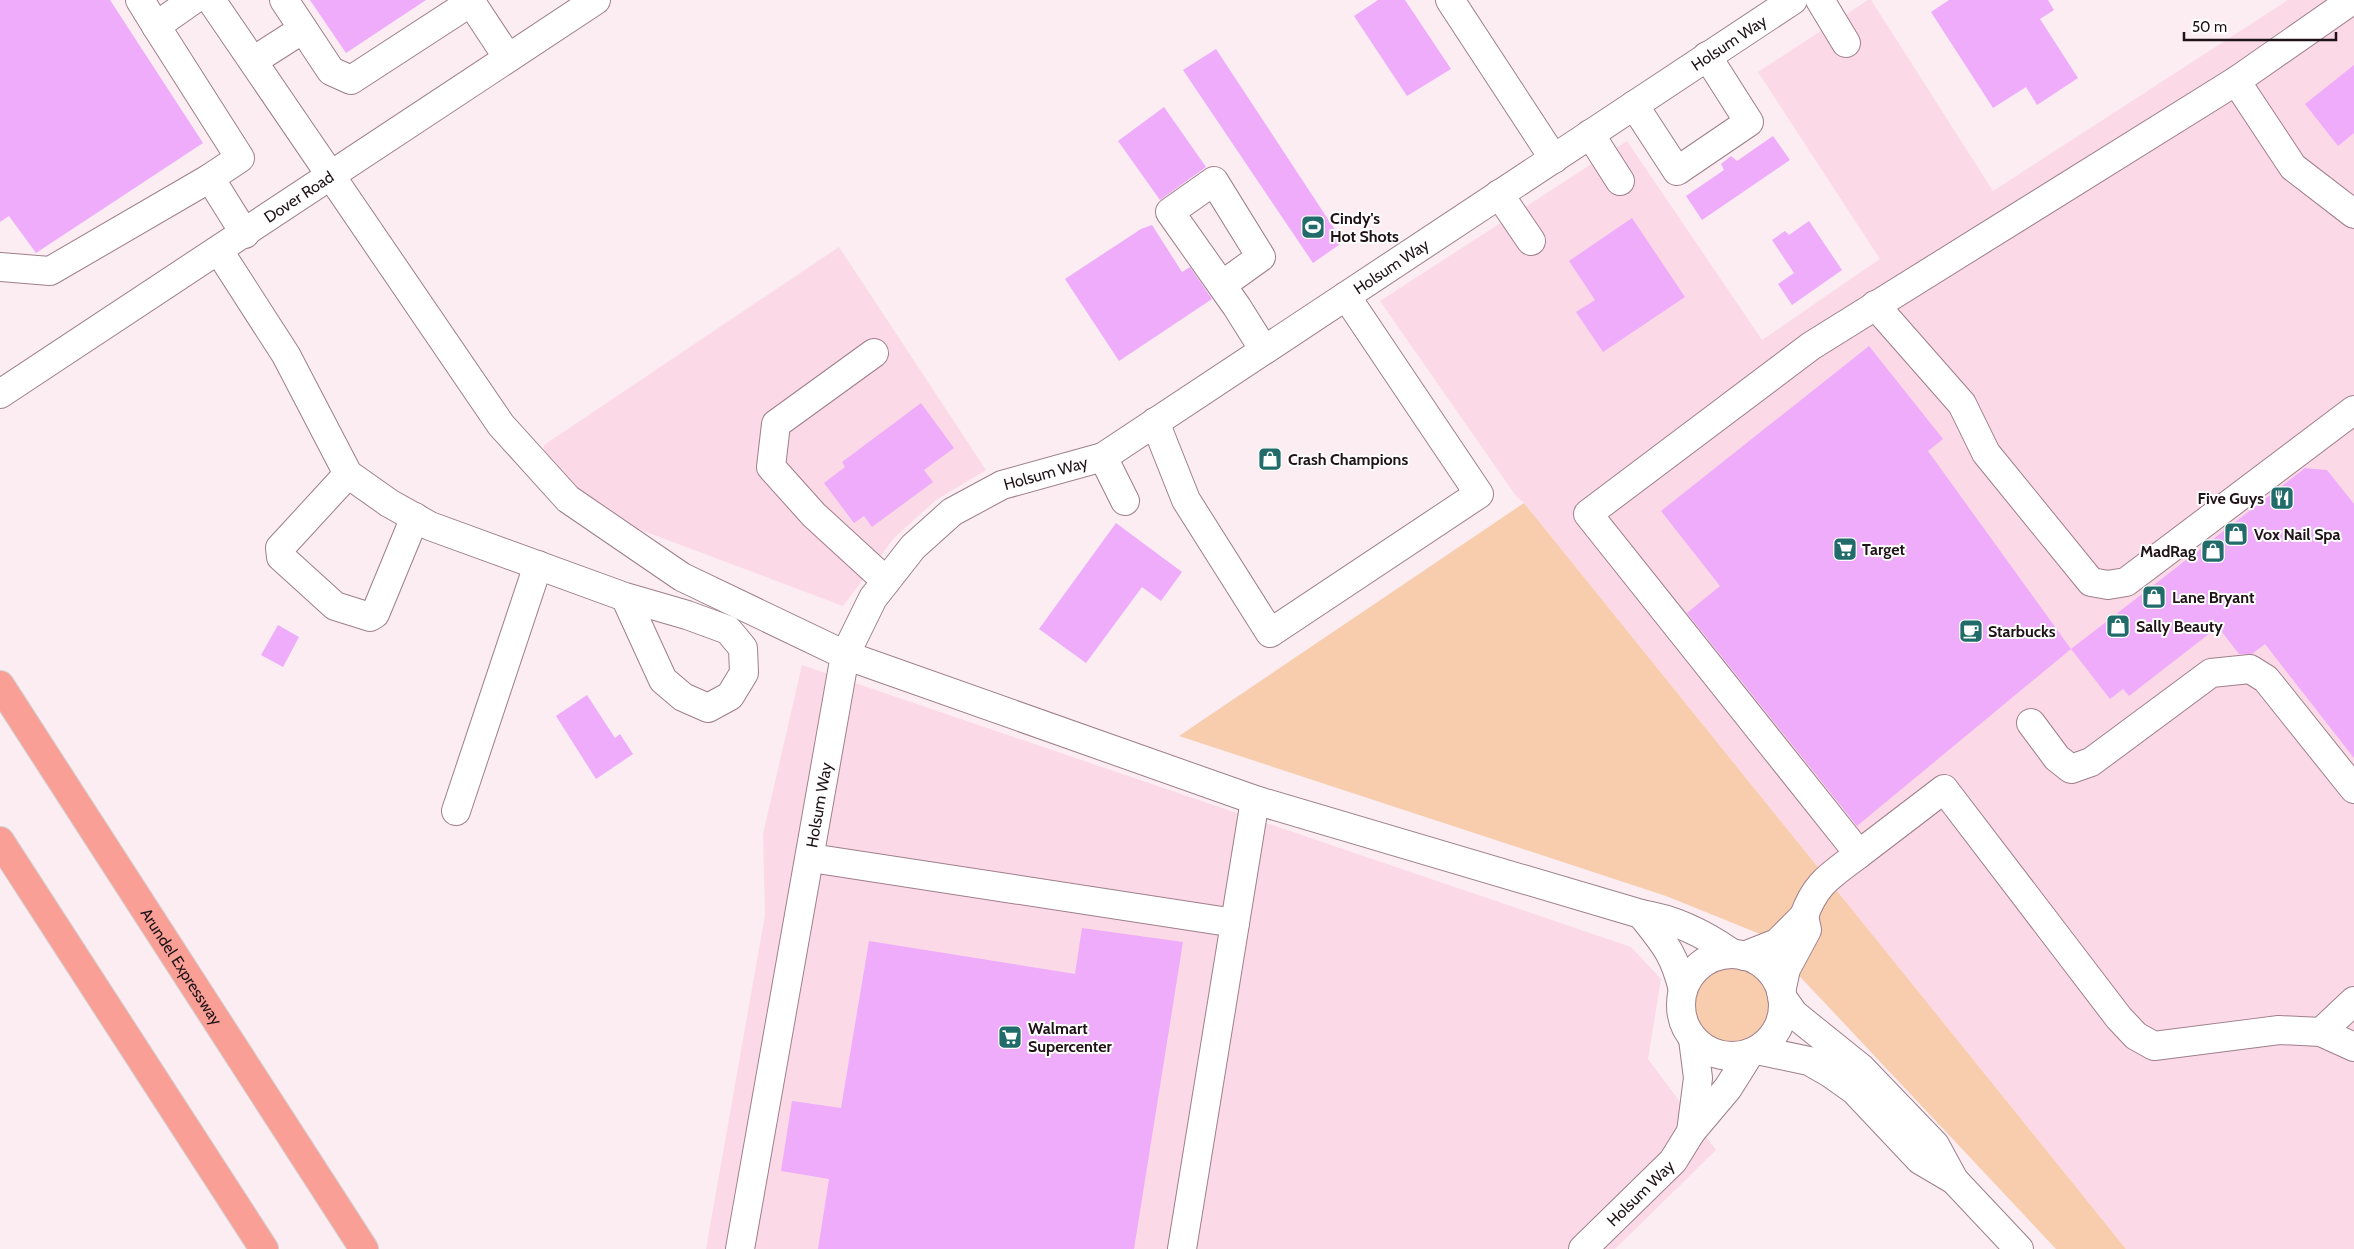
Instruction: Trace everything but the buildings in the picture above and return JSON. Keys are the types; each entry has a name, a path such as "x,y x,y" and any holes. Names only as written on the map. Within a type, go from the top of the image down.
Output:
{"highway":[{"name":"Arundel Expressway","path":"0,685 364,1249"},
{"path":"0,841 264,1249"},
{"path":"192,984 382,1249"},
{"path":"153,1077 244,1249"}],"street":[{"path":"0,267 50,271 210,178 240,158 140,0"},
{"path":"156,26 193,0"},
{"path":"211,0 501,425 568,499 682,577 845,655 1255,800 1640,914 1665,918 1714,940 1738,955 1756,961 1767,969 1776,980 1782,995 1794,1014 1861,1068 1935,1145 1954,1180 2019,1249"},
{"path":"284,0 331,71 351,80 471,2 508,58"},
{"name":"Dover Road","path":"0,394 245,234 596,0"},
{"path":"1450,0 1554,159"},
{"name":"Holsum Way","path":"740,1249 845,655 873,598 913,547 952,512 1002,485 1103,457 1793,0"},
{"path":"1820,0 1846,43"},
{"path":"1859,854 1588,514 1811,346 2236,81 2352,0"},
{"path":"252,61 303,28"},
{"path":"1634,105 1676,171 1749,122 1708,56"},
{"path":"2236,81 2293,167 2354,214"},
{"path":"1590,134 1620,181"},
{"path":"210,178 245,234"},
{"path":"1499,194 1531,241"},
{"path":"219,251 286,355 348,474 389,503 430,526 625,597 687,615 728,630 743,648 744,665 744,674 730,696 708,708 683,697 662,680 625,597"},
{"path":"1222,285 1264,350"},
{"path":"1155,422 1186,500 1270,633 1479,494 1346,296"},
{"path":"1875,305 1962,404 1986,453 2091,582 2108,585 2126,582 2350,420"},
{"path":"874,353 776,424 771,467 814,515 886,581"},
{"path":"1103,457 1125,501"},
{"path":"348,474 280,548 281,556 335,606 370,617 375,614 415,517"},
{"path":"456,811 538,565"},
{"path":"2031,724 2057,758 2071,769 2091,762 2211,672 2250,669 2266,679 2354,789"},
{"path":"1683,990 1693,973 1708,960 1720,956 1738,955 1776,943 1804,916 1814,892 1822,883 1944,789 2119,1018 2136,1036 2154,1046 2279,1030 2321,1032 2354,1047"},
{"path":"1182,1249 1255,800"},
{"path":"810,858 1235,923"},
{"path":"1640,914 1672,954 1679,970 1683,990 1682,1016 1693,1039 1698,1078 1691,1132"},
{"path":"1753,1052 1769,1040 1778,1028 1782,1013 1782,995 1786,969 1807,930 1804,916"},
{"path":"2321,1032 2354,1001"},
{"path":"1693,1039 1705,1049 1720,1055 1735,1056 1753,1052 1809,1061 1854,1090 1920,1160 1954,1180"},
{"name":"Holsum Way","path":"1583,1249 1673,1161 1691,1132 1728,1088 1753,1052"}],"shaded area":[{"path":"1868,0 1871,0 1993,191 2288,0 2354,0 2354,1249 2126,1249 1524,503 1516,496 1380,301 1627,141 1762,340 1880,259 1758,72"},
{"path":"839,247 986,470 936,500 894,538 843,606 569,503 540,474 544,445"},
{"path":"1524,503 2126,1249 2056,1249 1760,934 1666,896 1179,736"},
{"path":"802,665 1631,947 1661,979 1648,1059 1716,1150 1615,1249 706,1249 765,915 763,834"},
{"path":"1732,965 1747,968 1760,977 1769,990 1772,1005 1769,1020 1760,1033 1747,1042 1732,1045 1717,1042 1704,1033 1695,1020 1692,1005 1695,990 1704,977 1717,968"}],"place":[{"name":"Cindy's Hot Shots","path":"1313,227"},
{"name":"Crash Champions","path":"1270,459"},
{"name":"Five Guys","path":"2282,498"},
{"name":"Vox Nail Spa","path":"2236,534"},
{"name":"Target","path":"1845,549"},
{"name":"MadRag","path":"2213,551"},
{"name":"Lane Bryant","path":"2154,597"},
{"name":"Sally Beauty","path":"2118,626"},
{"name":"Starbucks","path":"1971,631"},
{"name":"Walmart Supercenter","path":"1010,1037"}]}
